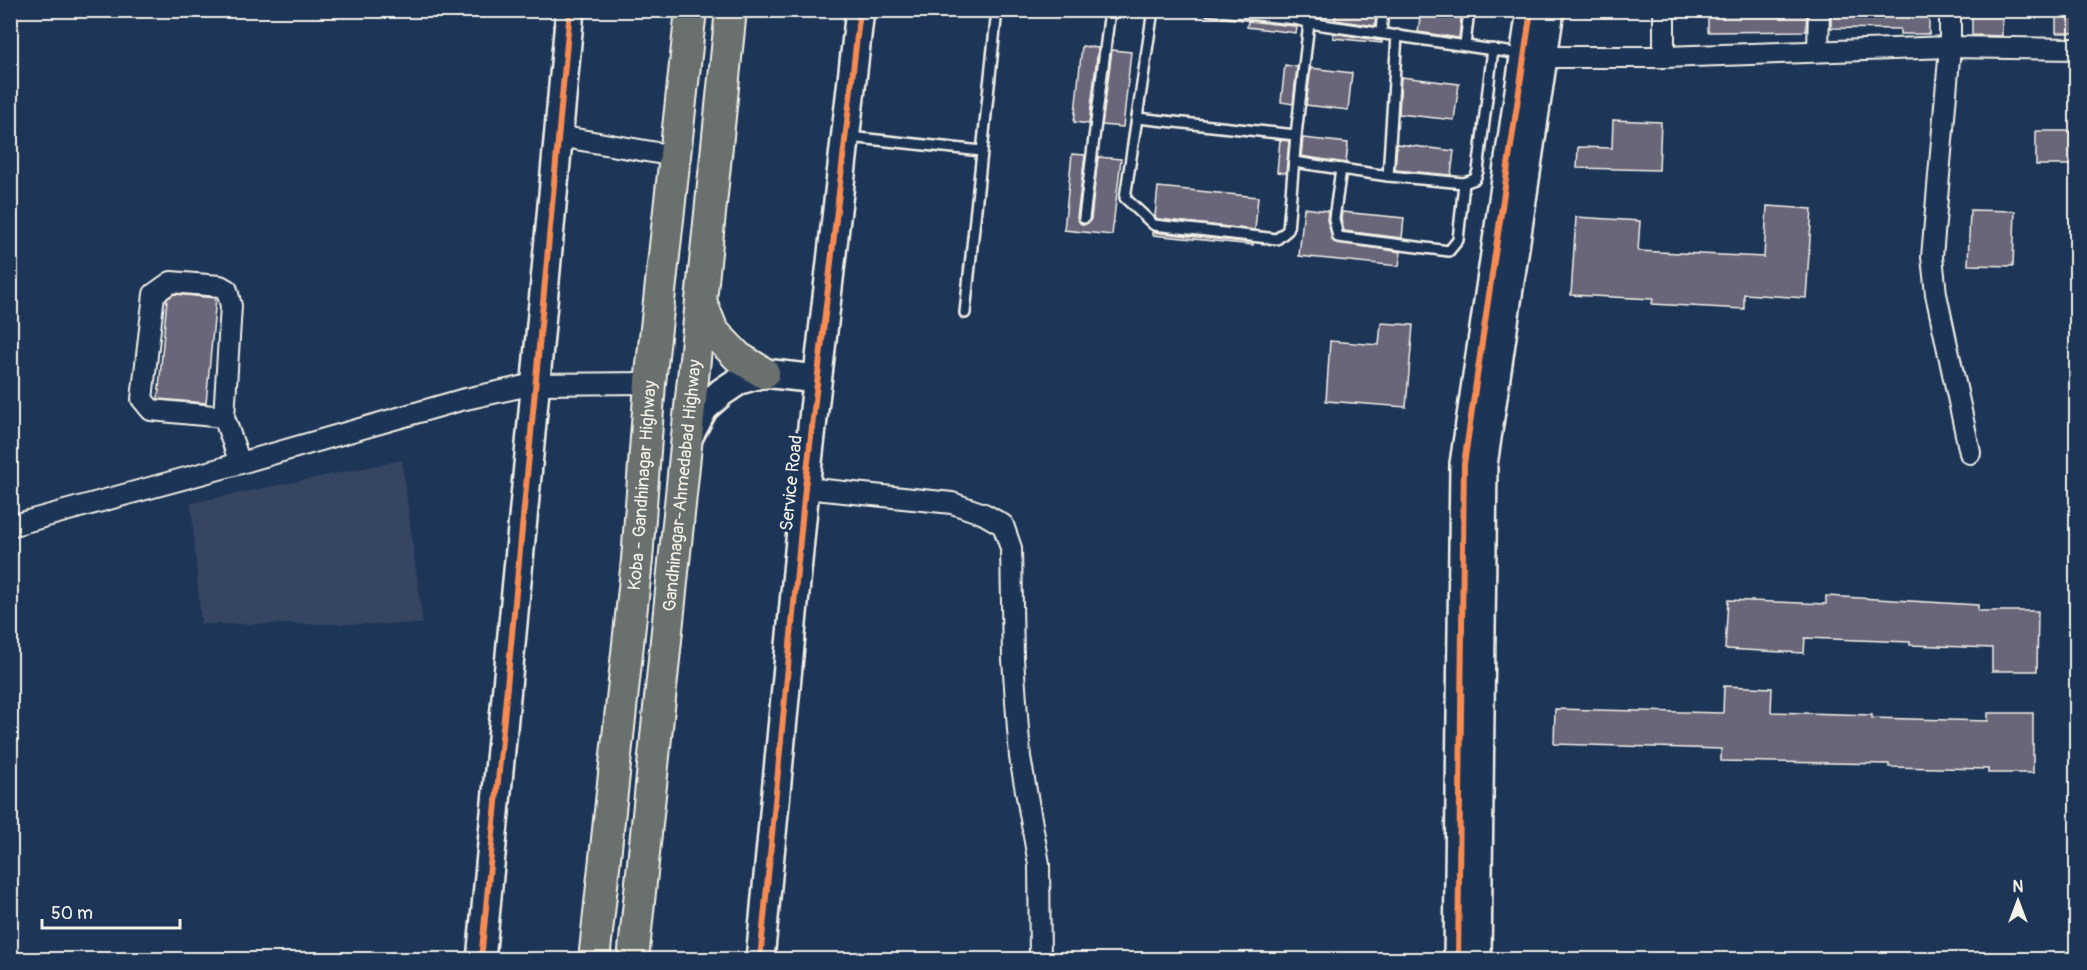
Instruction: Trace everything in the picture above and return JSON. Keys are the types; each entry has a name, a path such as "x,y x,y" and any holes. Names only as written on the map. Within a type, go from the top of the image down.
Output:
{"main road":[{"name":"Koba - Gandhinagar Highway","path":"594,960 637,560 650,383 691,10"},
{"name":"Gandhinagar-Ahmedabad Highway","path":"633,960 730,10"},
{"path":"701,301 713,331 738,357 764,373"}],"street":[{"path":"481,960 506,715 534,384 570,10"},
{"name":"Service Road","path":"760,960 805,488 860,10"},
{"path":"1478,960 1483,465 1533,56 1531,10"},
{"path":"1458,960 1464,464 1533,56 1550,10"},
{"path":"1664,10 1664,57"},
{"path":"1818,51 1819,10"},
{"path":"1950,10 1950,47 1932,257 1936,294 1970,453"},
{"path":"1533,56 1664,57 1950,47 2076,49"},
{"path":"558,136 675,156"},
{"path":"224,417 151,410 142,399 154,294 171,282 220,286 227,290 231,306 224,417 240,464"},
{"path":"686,442 704,408 740,380 764,373 817,379"},
{"path":"10,526 240,464 461,400 534,384 650,383"},
{"path":"805,488 952,503 984,514 1003,525 1011,548 1013,659 1020,757 1039,864 1040,960"}],"lane":[{"path":"965,313 997,10"},
{"path":"1084,218 1110,10"},
{"path":"1153,10 1125,198 1154,225 1277,239 1288,230 1309,23"},
{"path":"1209,10 1295,15 1309,23 1533,56"},
{"path":"1381,33 1383,10"},
{"path":"1465,45 1469,10"},
{"path":"1388,176 1397,35"},
{"path":"1294,162 1388,176 1464,183 1475,179 1478,171 1493,49"},
{"path":"1137,118 1296,135"},
{"path":"846,137 982,151"},
{"path":"1341,169 1334,219 1338,237 1449,251 1458,240 1464,183"}],"shaded area":[{"path":"402,460 423,624 201,624 191,503"}],"building":[{"path":"1336,10 1376,10 1375,26 1335,20"},
{"path":"1421,10 1462,10 1459,38 1418,32"},
{"path":"1708,10 1807,10 1806,31 1708,32"},
{"path":"1831,10 1929,10 1929,34 1900,34 1900,29 1831,28"},
{"path":"1972,10 2002,10 2002,36 1972,35"},
{"path":"2056,10 2076,10 2076,33 2056,33"},
{"path":"1248,21 1294,26 1297,27 1296,33 1247,27"},
{"path":"1334,33 1382,41 1382,43 1333,38"},
{"path":"1082,46 1098,48 1089,124 1074,122"},
{"path":"1112,50 1131,52 1123,127 1102,125"},
{"path":"1285,65 1297,67 1293,104 1281,102"},
{"path":"1311,68 1352,73 1348,110 1306,105"},
{"path":"1401,77 1459,84 1454,120 1399,114"},
{"path":"1613,120 1661,122 1659,170 1577,168 1578,147 1612,148"},
{"path":"2036,131 2076,131 2076,165 2036,165"},
{"path":"1303,138 1348,143 1346,163 1301,156"},
{"path":"1280,140 1289,141 1286,173 1277,172"},
{"path":"1397,144 1454,151 1451,175 1395,170"},
{"path":"1072,154 1085,155 1077,217 1084,225 1091,219 1098,157 1121,159 1112,235 1064,230"},
{"path":"1158,187 1258,197 1255,230 1157,219 1155,216"},
{"path":"1767,206 1812,209 1806,298 1744,294 1744,309 1652,304 1653,299 1571,295 1576,217 1640,221 1638,251 1764,257"},
{"path":"1304,208 1328,211 1327,220 1334,242 1401,252 1399,266 1299,256"},
{"path":"1970,210 2015,211 2013,266 1968,265"},
{"path":"1342,212 1404,218 1402,238 1344,231"},
{"path":"1153,232 1253,243 1253,245 1153,235"},
{"path":"174,294 216,298 206,403 158,399 167,299"},
{"path":"1381,323 1413,325 1406,407 1326,401 1330,341 1379,345"},
{"path":"1826,596 1978,605 1978,611 2038,611 2037,671 1992,671 1992,648 1910,645 1910,642 1805,638 1804,653 1725,649 1728,600 1826,604"},
{"path":"1724,686 1772,688 1771,712 1872,715 1872,718 1988,721 1988,713 2033,713 2033,773 1988,773 1988,769 1889,767 1889,764 1721,761 1721,749 1554,744 1555,709 1723,713"}],"cycle path":[{"path":"481,960 570,10"},
{"path":"760,960 805,488 860,10"},
{"path":"1458,960 1464,464 1531,10"}]}
